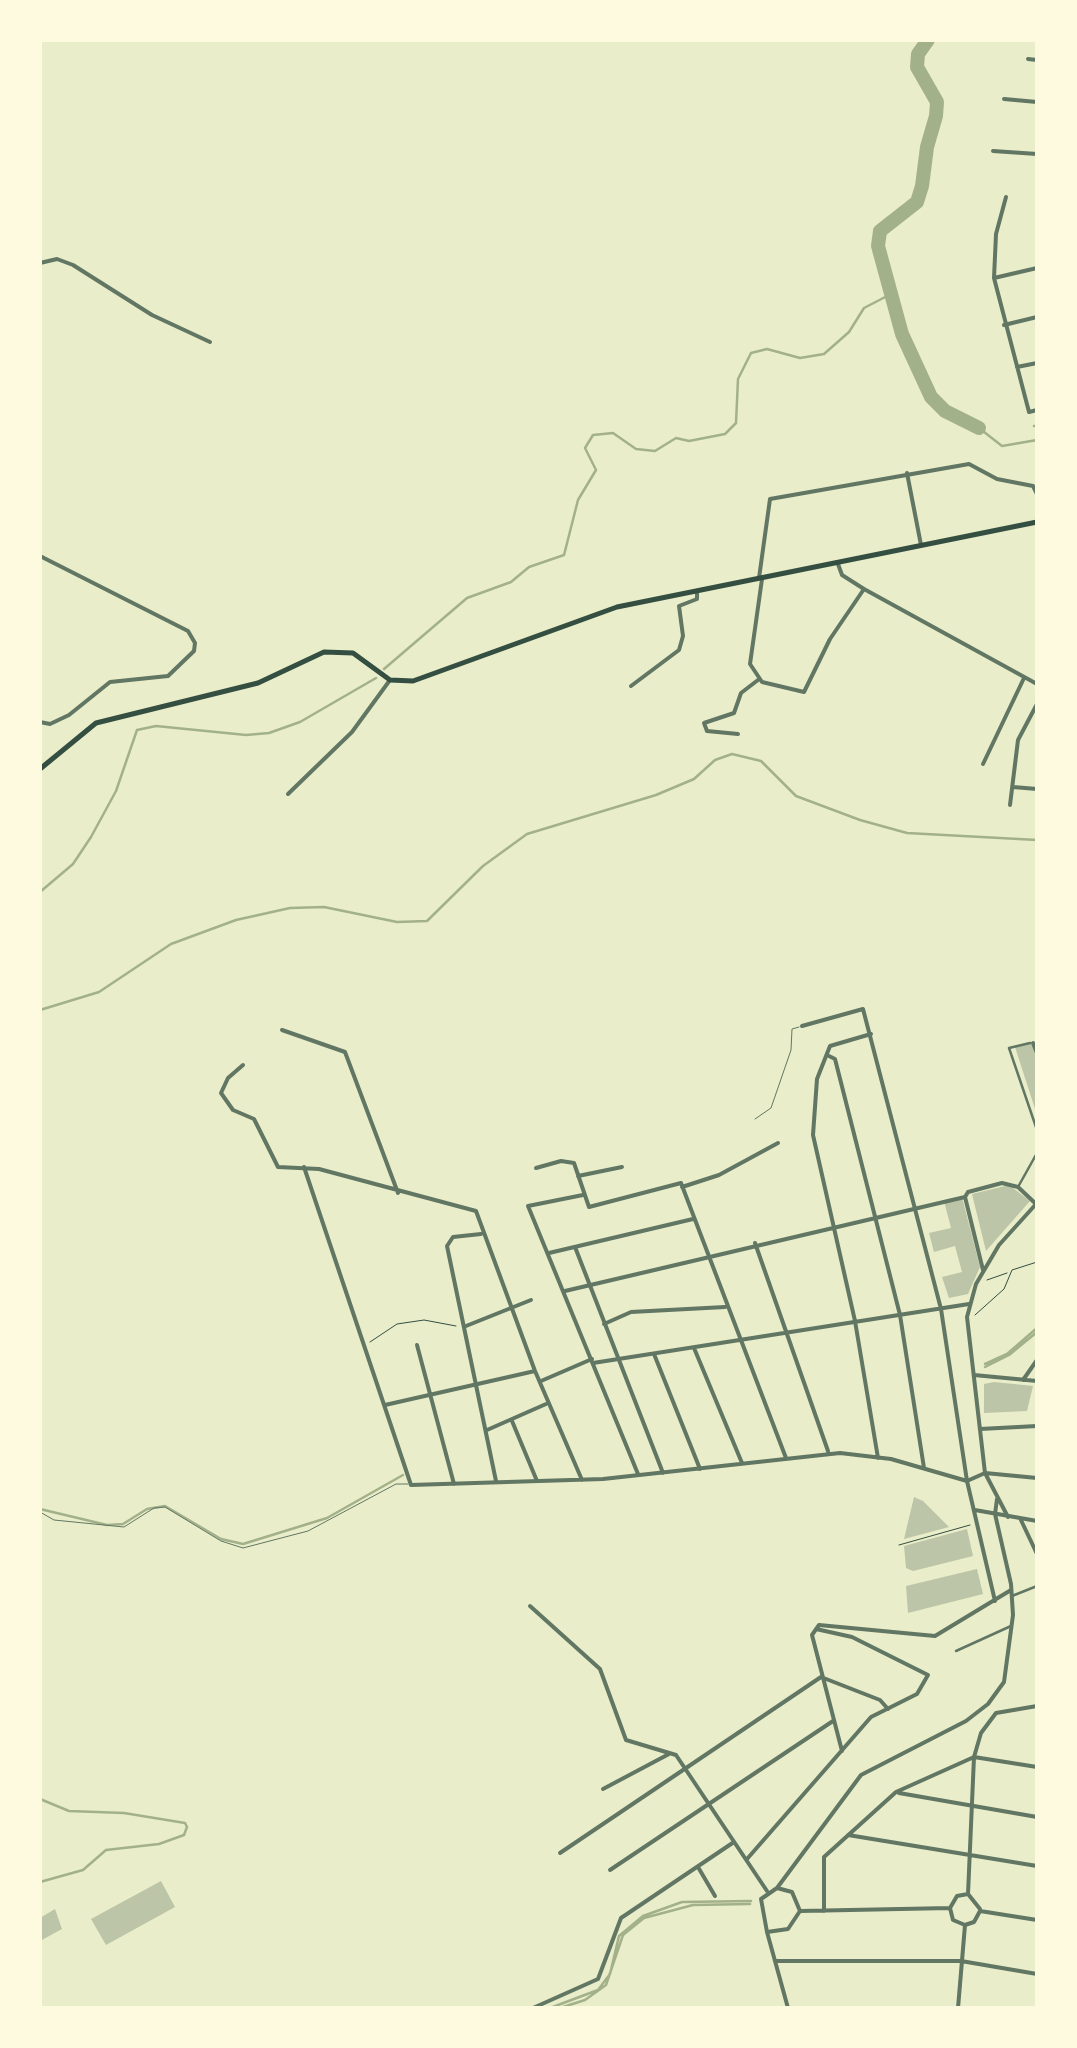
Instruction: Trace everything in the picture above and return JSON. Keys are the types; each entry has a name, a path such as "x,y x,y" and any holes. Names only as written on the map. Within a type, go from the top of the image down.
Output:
{"main road":[{"path":"40,769 96,723 258,683 324,652 353,653 390,680 413,682 595,614 1037,522"}],"street":[{"path":"1028,59 1037,60"},
{"path":"1004,99 1037,102"},
{"path":"994,152 1037,154"},
{"path":"1006,197 996,234 994,278 1029,412 1037,410"},
{"path":"1037,229 1037,290"},
{"path":"40,263 57,259 73,264 152,316 210,342"},
{"path":"994,278 1035,269"},
{"path":"1004,325 1037,317"},
{"path":"1016,367 1037,363"},
{"path":"864,589 830,639 804,692 758,679 750,664 770,499 969,464 997,479 1033,486 1037,494"},
{"path":"906,473 921,545"},
{"path":"40,556 188,632 195,640 194,652 168,676 110,682 70,715 50,724 40,722"},
{"path":"837,562 842,574 864,589 1037,684"},
{"path":"631,686 680,650 683,636 679,606 698,599 696,591"},
{"path":"984,764 1025,676"},
{"path":"738,734 706,732 704,723 734,713 740,708 741,693 758,679"},
{"path":"288,794 352,732 390,680"},
{"path":"1010,805 1018,740 1037,704"},
{"path":"1013,787 1037,789"},
{"path":"802,1026 863,1009 941,1309 967,1481 995,1602"},
{"path":"282,1030 345,1052 398,1193"},
{"path":"871,1034 830,1046 817,1079 813,1134 854,1321 878,1458"},
{"path":"1037,1053 1034,1042 1009,1048 1037,1130"},
{"path":"829,1056 835,1060 900,1314 924,1470"},
{"path":"243,1065 224,1084 224,1100 254,1120 278,1167 304,1167 476,1211 481,1234 534,1371 582,1480"},
{"path":"536,1168 561,1161 574,1163 588,1207 719,1175 778,1143"},
{"path":"1018,1188 1037,1153"},
{"path":"304,1167 411,1484 639,1476 829,1453 878,1458 967,1481 985,1473 1037,1478"},
{"path":"578,1176 622,1167"},
{"path":"566,1291 916,1204 965,1196 1002,1183 1018,1188 1036,1203 999,1245 982,1273 967,1317 985,1473 1007,1517"},
{"path":"682,1185 786,1458"},
{"path":"583,1195 528,1206 639,1476"},
{"path":"965,1196 982,1273"},
{"path":"549,1254 693,1219"},
{"path":"481,1234 453,1237 447,1246 496,1481"},
{"path":"755,1244 829,1453"},
{"path":"575,1247 663,1473"},
{"path":"464,1327 530,1300"},
{"path":"539,1382 592,1361 619,1360 969,1304"},
{"path":"604,1324 631,1312 726,1307"},
{"path":"418,1345 454,1484"},
{"path":"694,1348 742,1463"},
{"path":"654,1354 700,1468"},
{"path":"1022,1380 1037,1360"},
{"path":"385,1405 534,1371"},
{"path":"974,1375 1037,1381"},
{"path":"487,1430 548,1404"},
{"path":"512,1421 538,1482"},
{"path":"980,1429 1037,1426"},
{"path":"777,1888 861,1775 966,1722 988,1704 1004,1682 1013,1609 995,1514 998,1499"},
{"path":"975,1510 1037,1520"},
{"path":"1000,1536 1000,1519 1007,1517"},
{"path":"1020,1518 1037,1554"},
{"path":"842,1751 821,1678 812,1635 816,1629 832,1623 935,1636 1012,1593 1037,1586"},
{"path":"995,1602 1005,1601 1013,1609"},
{"path":"530,1606 600,1669 626,1740 670,1754 686,1769 767,1891"},
{"path":"956,1651 1013,1626"},
{"path":"747,1859 871,1717 917,1694 928,1675 852,1636 816,1629"},
{"path":"821,1678 880,1700 888,1708"},
{"path":"560,1853 821,1678"},
{"path":"1037,1706 996,1713 981,1733 974,1757 968,1894 980,1910 1037,1920"},
{"path":"610,1870 833,1721"},
{"path":"603,1789 670,1754"},
{"path":"824,1911 824,1857 896,1792 974,1757 1037,1767"},
{"path":"896,1792 1037,1818"},
{"path":"848,1835 1037,1866"},
{"path":"533,2008 598,1980 621,1918 734,1842"},
{"path":"698,1866 715,1896"},
{"path":"767,1891 777,1888 792,1892 800,1912"},
{"path":"767,1891 760,1911 788,2008"},
{"path":"968,1894 957,1896 950,1908 953,1920 965,1925 974,1922 980,1910"},
{"path":"800,1912 950,1908"},
{"path":"767,1932 788,1929 800,1912"},
{"path":"958,2008 965,1925"},
{"path":"775,1961 962,1961 1037,1974"}],"lane":[{"path":"755,1119 771,1108 786,1069 792,1028 802,1026"},
{"path":"40,1512 54,1520 110,1528 124,1527 154,1508 165,1508 243,1548 308,1531 396,1484 411,1484"}],"path":[{"path":"967,1317 980,1314 1004,1289 1018,1266 1037,1262"},
{"path":"982,1273 989,1281 1003,1271 1010,1275"},
{"path":"364,1344 397,1324 464,1327"},
{"path":"899,1545 978,1523"}],"building":[{"path":"1033,1043 1037,1054 1036,1112 1015,1047"},
{"path":"1009,1185 1030,1201 986,1251 972,1194"},
{"path":"962,1197 980,1267 968,1294 949,1298 942,1277 962,1272 955,1246 934,1252 929,1233 951,1228 944,1201"},
{"path":"984,1384 1033,1386 1027,1411 984,1413"},
{"path":"914,1497 923,1501 949,1527 904,1539"},
{"path":"967,1529 973,1556 913,1571 906,1568 904,1546"},
{"path":"977,1569 983,1594 908,1613 906,1586"},
{"path":"161,1881 175,1907 106,1945 91,1919"},
{"path":"55,1909 62,1929 40,1941 40,1918"}],"waterway":[{"path":"928,40 918,54 917,67 937,102 922,186 917,202 880,231 878,246 902,334 931,397 945,411 979,428"},
{"path":"384,669 467,598 511,582 529,567 564,555 578,500 596,470 585,448 593,435 613,433 636,449 655,451 676,438 689,441 725,434 736,423 738,379 751,353 767,349 800,358 824,354 849,332 864,308 891,294"},
{"path":"40,320 40,329"},
{"path":"979,428 1002,446 1037,440"},
{"path":"40,892 73,864 91,837 116,791 137,730 156,726 246,735 269,733 300,722 376,678"},
{"path":"40,1010 99,992 171,944 236,920 290,908 324,907 397,922 427,921 483,866 527,834 656,795 694,779 715,760 732,754 761,761 796,796 860,820 907,833 1037,840"},
{"path":"985,1364 1007,1354 1037,1328"},
{"path":"985,1367 1009,1355 1037,1332"},
{"path":"40,1509 107,1525 123,1524 147,1509 165,1506 221,1539 243,1544 327,1518 403,1475"},
{"path":"40,1799 69,1811 124,1813 185,1823 187,1827 184,1835 159,1844 106,1850 83,1870 40,1882"},
{"path":"550,2008 598,1990 610,1974 619,1936 643,1916 682,1902 751,1901"},
{"path":"560,2008 585,2000 606,1985 623,1935 644,1918 693,1905 750,1904"}]}
